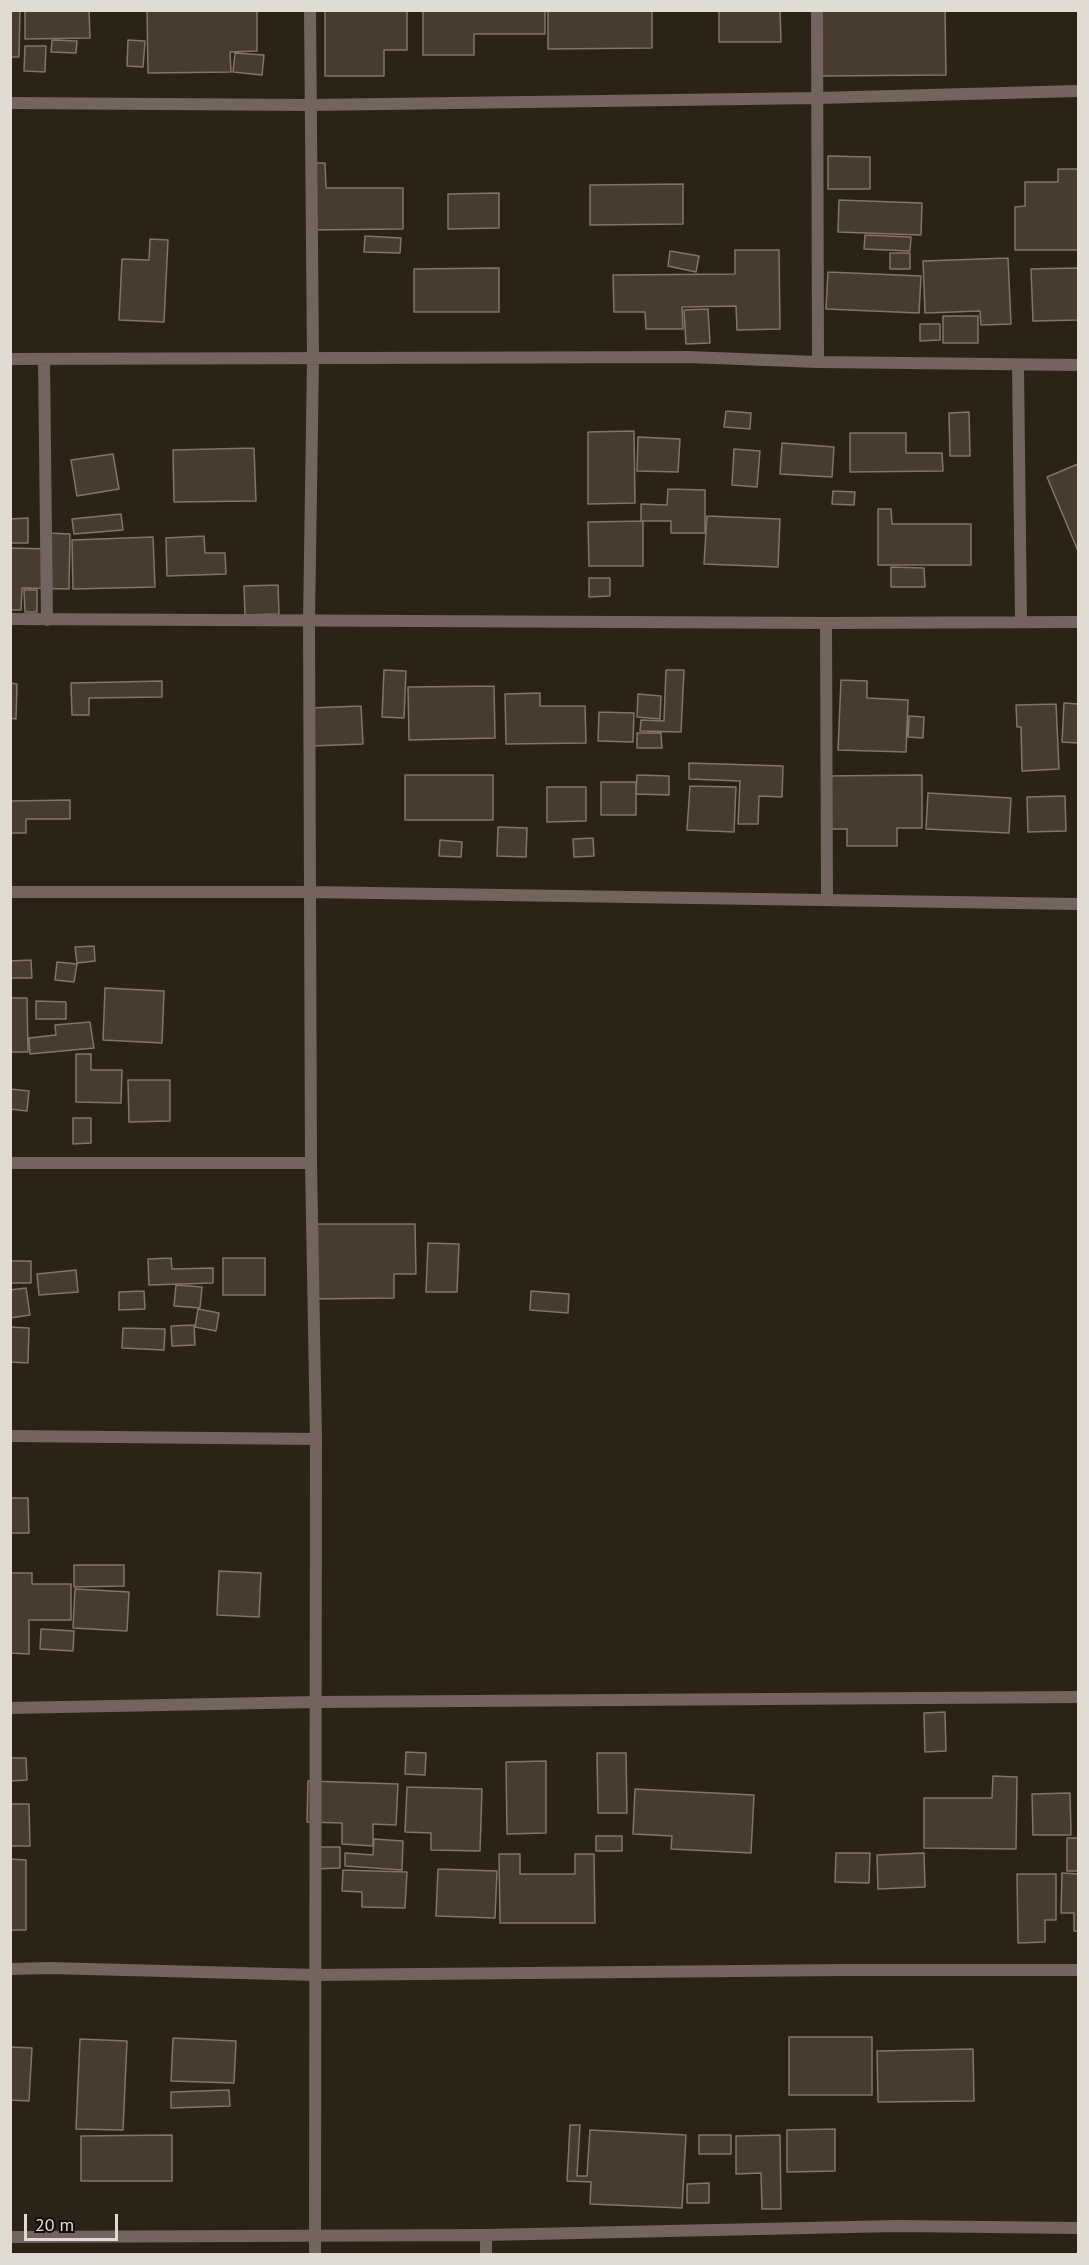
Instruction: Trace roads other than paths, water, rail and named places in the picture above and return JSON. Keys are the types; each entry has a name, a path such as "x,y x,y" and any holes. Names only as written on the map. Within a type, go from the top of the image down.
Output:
{"street":[{"path":"310,10 313,360 309,621 311,1164 316,1439 315,2254"},
{"path":"817,10 818,362"},
{"path":"10,103 310,105 818,98 1078,91"},
{"path":"10,360 688,357 818,362 1078,365"},
{"path":"44,360 47,620"},
{"path":"1018,365 1021,621"},
{"path":"10,619 1078,622"},
{"path":"826,623 827,900"},
{"path":"10,892 311,892 1078,904"},
{"path":"10,1163 311,1164"},
{"path":"10,1436 316,1439"},
{"path":"10,1708 316,1702 1078,1697"},
{"path":"10,1969 316,1975 1078,1970"},
{"path":"10,2237 486,2235 897,2226 1078,2228"},
{"path":"486,2235 486,2254"}]}
